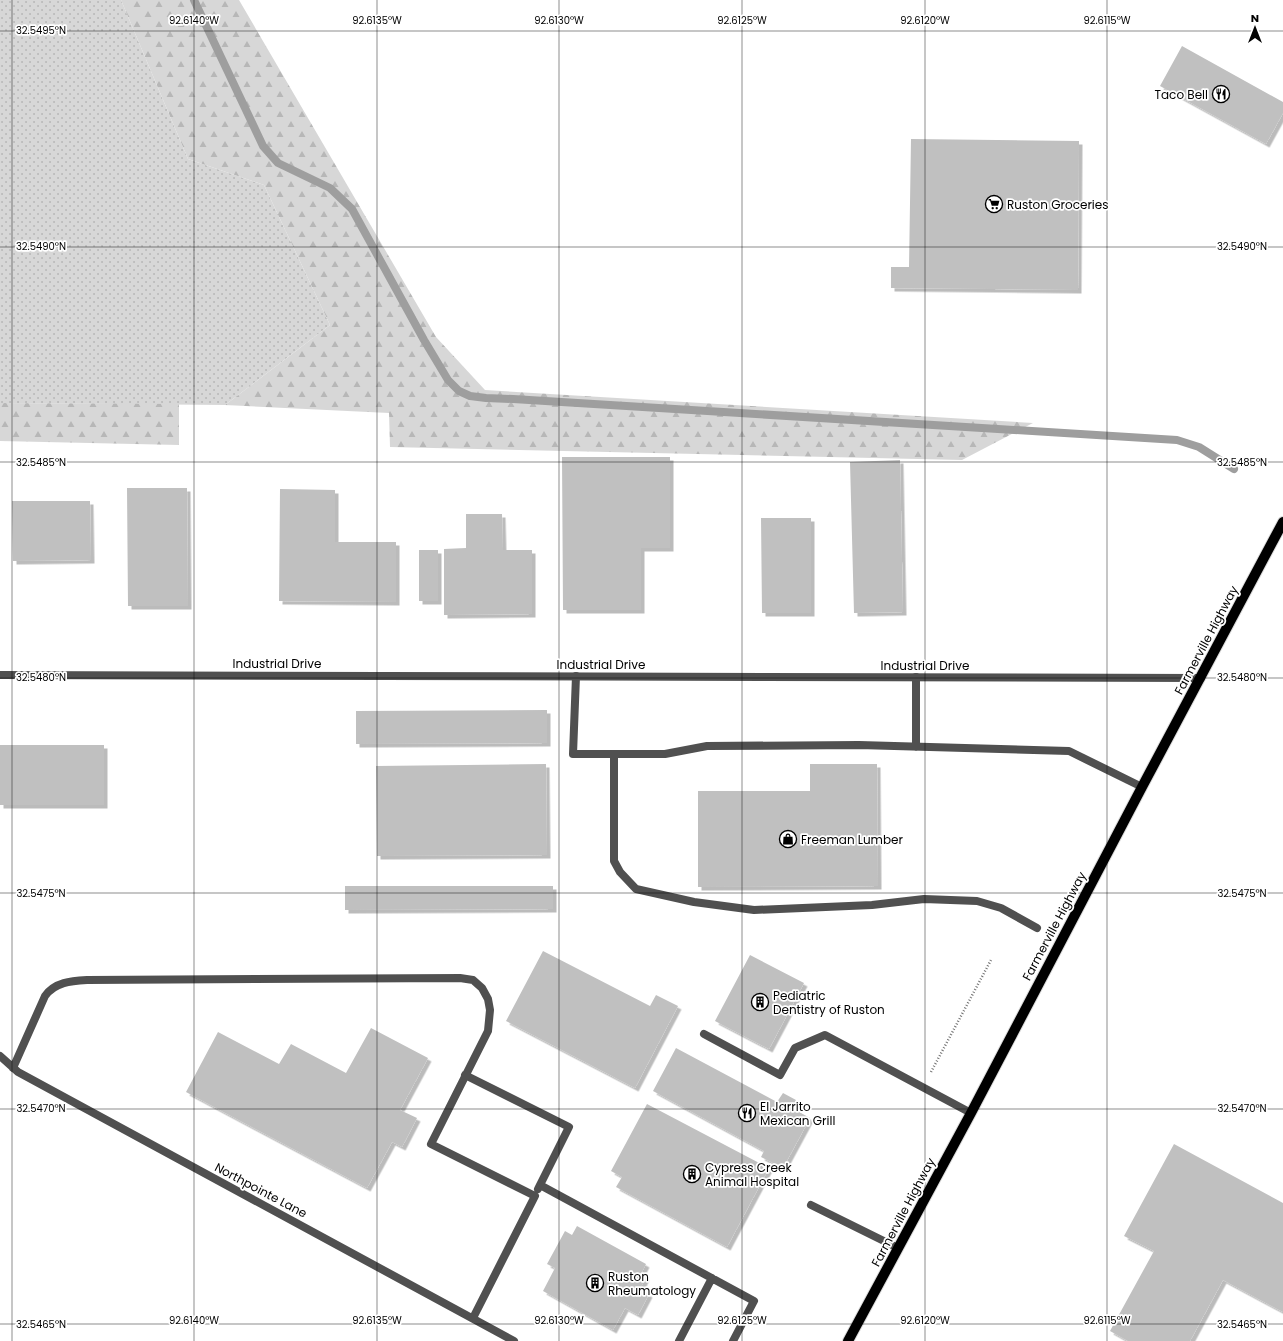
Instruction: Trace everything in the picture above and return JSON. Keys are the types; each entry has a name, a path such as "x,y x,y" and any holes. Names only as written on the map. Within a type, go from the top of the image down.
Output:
{"main road":[{"name":"Farmerville Highway","path":"848,1341 971,1113 1283,522"}],"street":[{"name":"Industrial Drive","path":"0,675 1201,678"},
{"path":"576,676 573,754 665,754 707,746 859,745 1069,751 1142,787"},
{"path":"916,677 916,747"},
{"path":"614,754 614,860 620,872 636,889 694,902 754,910 872,904 924,899 977,901 1001,908 1037,928"},
{"path":"13,1068 45,996 50,990 66,982 87,980 460,978 473,980 482,988 488,999 490,1010 488,1031 431,1144 535,1196"},
{"path":"704,1034 780,1075 795,1048 825,1035 971,1113"},
{"name":"Northpointe Lane","path":"0,1056 18,1072 514,1341"},
{"path":"465,1075 569,1127 473,1318"},
{"path":"540,1185 754,1301 732,1341"},
{"path":"811,1205 898,1248"},
{"path":"679,1341 712,1278"}],"path":[{"path":"931,1073 991,960"}],"green space":[{"path":"0,0 121,0 188,159 264,185 330,325 225,405 0,403"},
{"path":"121,0 239,0 436,337 485,390 1033,423 962,460 390,447 389,413 225,405 330,325 264,185 188,159"},
{"path":"0,403 179,404 179,445 0,441"}],"building":[{"name":"Taco Bell","path":"1182,46 1283,102 1283,113 1266,144 1160,86"},
{"name":"Ruston Groceries","path":"911,139 1079,141 1078,290 891,288 891,267 909,267"},
{"path":"562,457 670,457 670,548 641,548 641,610 563,610"},
{"path":"900,460 903,612 854,613 850,462"},
{"path":"127,488 187,488 188,606 128,606"},
{"path":"280,489 335,490 335,542 396,542 396,602 279,601"},
{"path":"12,501 90,501 91,560 13,561"},
{"path":"466,514 502,514 503,550 532,550 532,614 444,615 444,549 466,548"},
{"path":"761,518 811,518 811,613 762,613"},
{"path":"419,550 438,550 438,601 419,601"},
{"path":"547,710 547,743 356,744 356,711"},
{"path":"0,745 104,745 104,805 0,805"},
{"path":"546,764 547,855 377,856 376,766"},
{"name":"Freeman Lumber","path":"810,764 877,764 878,886 698,887 698,791 810,791"},
{"path":"345,886 553,886 553,909 345,910"},
{"path":"543,951 650,1006 656,995 678,1006 635,1088 506,1021"},
{"name":"Pediatric Dentistry of Ruston","path":"750,955 804,983 769,1049 715,1021"},
{"path":"371,1028 428,1058 400,1110 417,1118 402,1147 392,1142 367,1188 186,1092 218,1032 279,1064 291,1044 346,1073"},
{"name":"El Jarrito Mexican Grill","path":"676,1048 777,1102 783,1093 796,1100 792,1108 810,1118 783,1168 761,1157 764,1151 653,1091"},
{"name":"Cypress Creek Animal Hospital","path":"647,1104 769,1168 727,1247 616,1187 622,1177 611,1171"},
{"path":"1174,1144 1283,1203 1283,1312 1223,1280 1190,1341 1128,1341 1110,1331 1154,1251 1124,1236"},
{"name":"Ruston Rheumatology","path":"577,1226 646,1264 641,1274 646,1277 640,1289 649,1294 638,1315 625,1308 613,1330 543,1291 555,1268 547,1264 565,1231 572,1235"}],"waterway":[{"path":"194,0 263,146 278,163 330,188 352,209 424,340 448,380 459,391 470,396 1177,440 1199,447 1234,469"}],"place":[{"name":"Taco Bell","path":"1221,94"},
{"name":"Ruston Groceries","path":"994,204"},
{"name":"Freeman Lumber","path":"788,839"},
{"name":"Pediatric Dentistry of Ruston","path":"760,1002"},
{"name":"El Jarrito Mexican Grill","path":"747,1113"},
{"name":"Cypress Creek Animal Hospital","path":"692,1174"},
{"name":"Ruston Rheumatology","path":"595,1283"}]}
